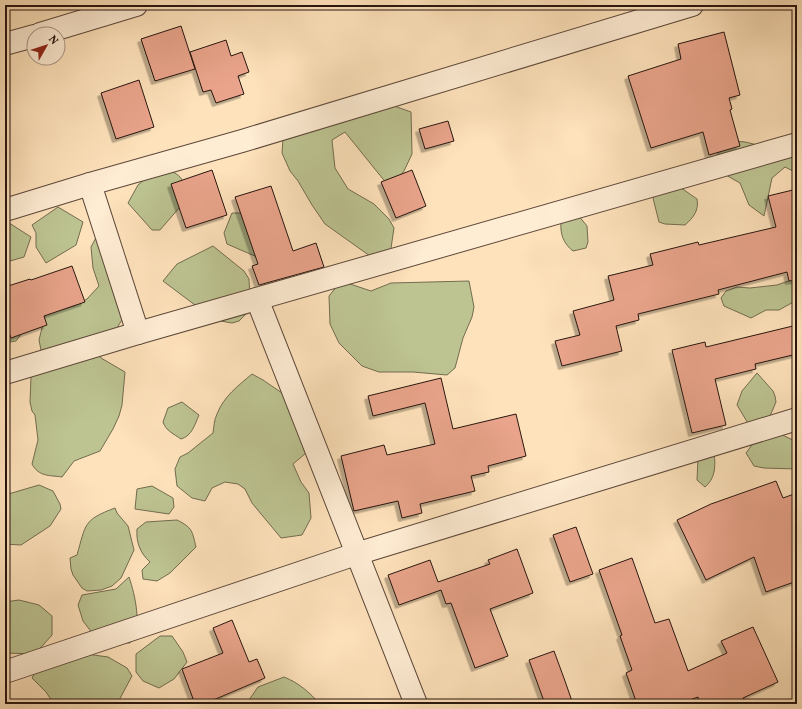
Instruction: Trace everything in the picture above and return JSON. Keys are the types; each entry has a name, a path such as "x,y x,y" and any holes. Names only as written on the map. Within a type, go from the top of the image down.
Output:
{"street":[{"path":"66,26 136,5"},
{"path":"5,210 90,184 242,141 692,5"},
{"path":"5,44 26,38"},
{"path":"5,373 138,333 797,144"},
{"path":"90,184 138,333"},
{"path":"257,299 416,704"},
{"path":"5,672 356,554 797,419"}],"green space":[{"path":"380,101 411,112 412,154 404,171 391,189 345,132 332,140 335,168 348,189 374,204 389,219 394,228 390,255 370,256 325,224 290,171 282,153 283,139"},
{"path":"797,138 797,173 785,167 772,178 764,216 749,205 740,183 710,166 720,151 733,143 745,142 767,145"},
{"path":"159,167 177,174 183,181 186,200 160,230 152,230 128,203 138,185"},
{"path":"677,185 697,199 695,213 685,225 665,224 659,222 653,198 656,190"},
{"path":"58,207 83,222 76,245 46,263 36,247 36,233 32,225"},
{"path":"232,213 257,213 264,260 227,244 224,233"},
{"path":"578,215 587,226 588,242 586,248 573,251 563,238 561,221"},
{"path":"6,221 31,237 24,257 10,261 5,260"},
{"path":"100,230 121,252 130,270 123,318 117,328 97,349 101,358 125,372 122,405 113,429 100,451 74,461 62,477 45,475 38,471 32,464 38,440 35,415 32,411 30,402 31,377 44,365 39,340 46,312 74,306 87,299 99,286 93,268 91,247"},
{"path":"213,246 244,271 249,279 250,301 246,314 239,321 232,323 215,320 163,281 177,264"},
{"path":"797,278 797,300 779,310 766,310 751,318 724,306 721,298 726,291 737,287 750,288 777,285"},
{"path":"341,281 371,291 391,283 469,281 474,307 472,317 463,338 455,368 447,375 413,372 379,372 362,366 339,343 330,324 329,296"},
{"path":"5,305 25,329 16,341 5,343"},
{"path":"757,373 773,391 776,402 770,416 749,425 737,405 742,391"},
{"path":"252,374 301,406 312,448 293,464 301,482 309,493 311,518 302,535 281,538 252,503 245,489 238,484 225,482 212,488 205,501 192,498 177,486 175,469 180,457 188,453 213,433 216,416 223,402"},
{"path":"182,402 199,415 188,435 181,439 168,430 163,422 168,408"},
{"path":"774,431 797,442 797,469 764,468 754,466 746,453 754,442"},
{"path":"714,454 715,463 713,476 705,487 697,480 698,459"},
{"path":"39,485 53,491 61,509 50,526 21,545 5,544 5,495"},
{"path":"152,486 173,498 174,507 169,514 135,509 137,489"},
{"path":"115,508 117,513 128,526 134,550 121,578 112,586 101,590 87,591 82,588 73,575 70,558 77,555 87,524 97,516"},
{"path":"177,520 191,530 196,547 170,573 157,581 143,579 142,570 150,562 139,547 137,529 146,522"},
{"path":"129,577 134,593 137,611 134,636 130,643 110,642 93,634 83,621 78,605 82,595 116,589"},
{"path":"19,600 39,605 52,616 52,635 35,654 5,653 5,602"},
{"path":"160,636 172,636 183,652 187,662 174,679 159,688 143,681 136,672 136,654"},
{"path":"58,650 108,657 127,668 132,676 117,704 54,704 46,692 32,678 41,660"},
{"path":"284,677 304,688 320,704 255,704 249,700 258,687"}],"building":[{"path":"181,26 195,69 155,81 141,39"},
{"path":"724,32 740,95 729,98 732,109 730,110 740,146 709,155 703,132 651,148 628,76 681,59 678,44"},
{"path":"226,40 231,56 242,52 249,72 238,76 244,94 216,103 211,90 203,92 190,52"},
{"path":"139,80 154,127 116,139 101,93"},
{"path":"448,121 454,141 425,149 419,129"},
{"path":"212,170 227,215 186,228 171,184"},
{"path":"412,170 426,206 396,218 381,182"},
{"path":"271,186 293,251 316,243 324,267 259,285 252,266 258,264 235,197"},
{"path":"797,189 797,280 789,281 787,272 718,290 719,294 638,314 639,320 616,326 622,351 562,366 555,341 580,335 573,311 614,300 608,276 653,265 650,254 698,242 699,245 776,227 768,196"},
{"path":"72,266 85,302 44,316 47,325 11,338 5,321 5,287"},
{"path":"797,325 797,354 755,364 756,369 715,379 726,425 692,433 672,350 705,342 706,347"},
{"path":"441,378 453,429 516,414 526,456 488,466 489,472 471,476 475,491 420,504 422,513 402,518 398,501 354,511 341,456 384,445 387,455 435,444 425,403 373,416 368,396"},
{"path":"776,481 783,498 797,493 797,581 766,592 754,557 706,580 677,520 711,504"},
{"path":"576,527 593,574 570,582 553,535"},
{"path":"517,549 533,593 490,609 508,656 475,668 451,603 446,604 441,590 399,605 388,575 430,560 438,582 490,564 488,560"},
{"path":"632,558 655,623 669,619 688,671 727,653 721,641 753,627 778,682 743,698 746,704 701,704 698,697 679,704 637,704 626,673 632,670 620,636 622,635 599,570"},
{"path":"232,620 249,662 257,659 265,678 204,704 195,704 182,669 223,653 213,628"},
{"path":"554,651 573,704 545,704 529,660"}]}
